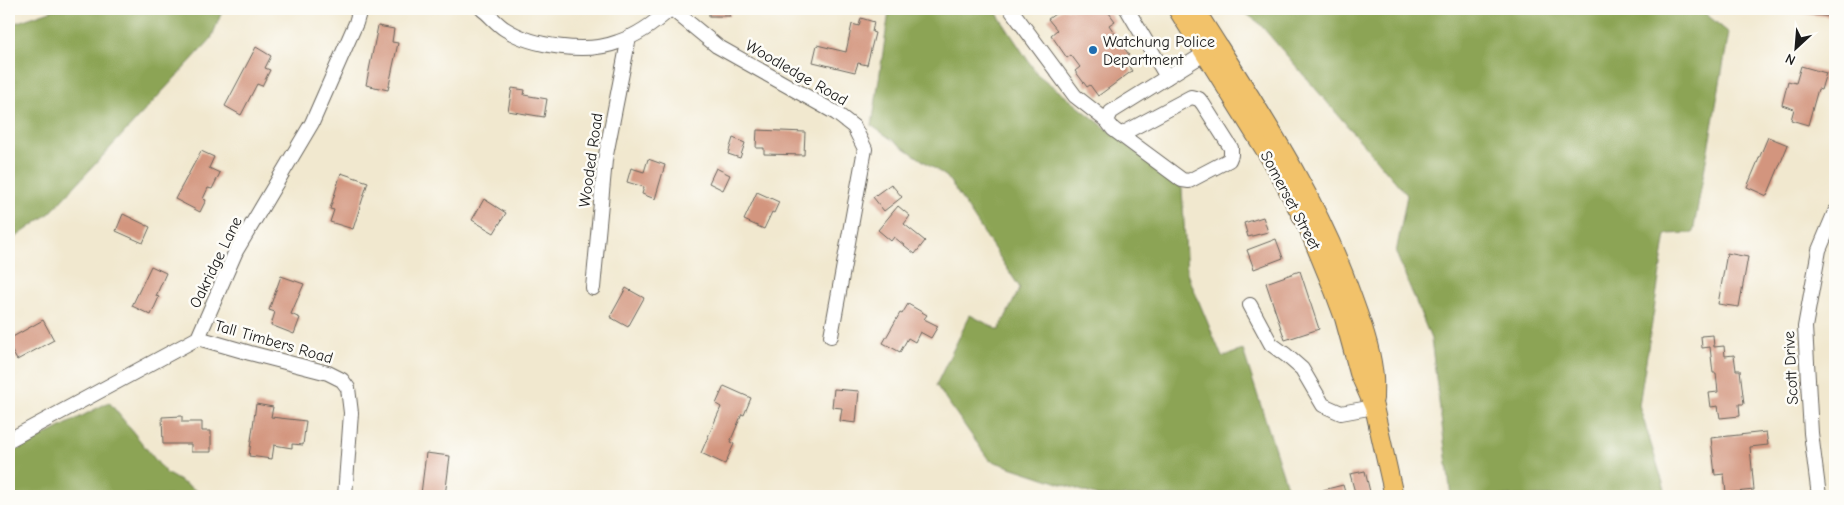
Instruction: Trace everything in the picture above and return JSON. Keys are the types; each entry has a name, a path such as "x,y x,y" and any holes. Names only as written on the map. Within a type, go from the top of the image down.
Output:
{"main road":[{"name":"Somerset Street","path":"1177,9 1211,49"},
{"name":"Somerset Street","path":"1195,9 1211,49 1308,228 1334,291 1344,318 1359,373 1374,407 1394,496"}],"street":[{"name":"Oakridge Lane","path":"198,338 236,251 312,123 356,23 360,9"},
{"path":"482,9 506,29 539,44 572,47 617,43 671,9"},
{"name":"Woodledge Road","path":"671,9 717,46 836,113 854,128 865,149 831,336"},
{"path":"1014,9 1012,11 1075,96 1107,121 1113,129 1182,180 1189,181 1229,160 1231,155 1231,148 1203,104 1192,97 1122,134"},
{"path":"1127,9 1167,77"},
{"name":"Wooded Road","path":"593,288 605,160 629,37"},
{"path":"1107,121 1110,112 1211,49"},
{"name":"Scott Drive","path":"1820,496 1811,433 1805,327 1819,250 1835,212"},
{"path":"1250,305 1271,344 1302,369 1323,405 1340,413 1374,407"},
{"path":"9,440 198,338"},
{"name":"Tall Timbers Road","path":"198,338 250,354 328,373 342,380 348,388 351,413 345,496"}],"green space":[{"path":"56,9 223,9 211,39 50,213 9,242 9,25"},
{"path":"886,9 994,9 1037,74 1182,188 1187,273 1222,357 1243,350 1290,496 1098,496 989,460 936,385 970,315 999,330 1020,288 947,177 872,126 889,12"},
{"path":"1239,9 1700,9 1729,33 1693,233 1666,234 1639,405 1667,496 1451,496 1431,339 1396,253 1407,195 1258,22"},
{"path":"109,402 166,473 206,496 9,496 9,454"}],"building":[{"path":"709,9 730,9 730,16 709,16"},
{"name":"Watchung Police Department","path":"1062,9 1106,9 1115,21 1109,25 1129,55 1124,59 1132,71 1098,96 1090,85 1087,87 1075,71 1080,67 1071,55 1067,58 1051,35 1057,30 1048,19"},
{"path":"1795,9 1835,9 1835,17 1794,13"},
{"path":"861,18 874,22 872,32 875,33 867,65 858,63 855,72 813,62 817,45 846,52 852,24 859,26"},
{"path":"378,26 394,29 392,42 398,43 388,90 366,85"},
{"path":"256,47 271,56 265,68 270,70 262,86 257,84 241,115 225,106"},
{"path":"1801,66 1826,73 1821,90 1818,89 1808,125 1791,120 1794,109 1782,105 1788,81 1796,83"},
{"path":"512,88 525,90 524,95 547,99 544,117 508,111"},
{"path":"757,130 805,132 804,155 764,154 764,148 756,148"},
{"path":"1768,137 1788,145 1767,196 1747,187"},
{"path":"733,138 745,143 740,158 728,154"},
{"path":"201,151 214,157 209,168 220,173 212,189 208,188 203,199 206,200 200,212 175,199"},
{"path":"648,159 665,165 655,199 642,194 644,187 627,182 631,168 644,172"},
{"path":"716,168 730,175 723,190 709,183"},
{"path":"341,173 368,182 353,229 330,222 334,210 330,209"},
{"path":"891,184 902,197 884,211 873,197"},
{"path":"757,192 779,202 764,229 744,220"},
{"path":"484,199 506,213 494,233 472,220"},
{"path":"898,206 910,216 904,224 925,241 915,254 894,237 891,241 878,230"},
{"path":"123,214 150,227 143,243 116,231"},
{"path":"1263,217 1268,232 1248,237 1244,223"},
{"path":"1276,239 1283,258 1254,269 1247,250"},
{"path":"1727,253 1748,257 1739,307 1718,304"},
{"path":"151,266 166,273 156,296 159,297 151,315 132,306"},
{"path":"1300,271 1319,329 1285,340 1266,283"},
{"path":"281,276 304,284 291,314 300,318 294,334 271,325 275,312 269,310"},
{"path":"626,288 644,298 628,327 610,317"},
{"path":"908,304 927,315 924,319 938,326 931,338 920,332 915,342 908,338 900,352 883,343 900,313 902,314"},
{"path":"43,320 54,340 17,360 9,346 9,339"},
{"path":"1713,335 1714,347 1724,346 1725,356 1734,355 1736,370 1740,370 1744,404 1739,404 1740,416 1720,418 1718,406 1711,407 1709,393 1718,392 1716,373 1713,373 1710,347 1702,348 1701,336"},
{"path":"724,386 751,398 730,442 734,444 725,464 701,453 721,407 716,404"},
{"path":"834,389 859,391 856,423 840,421 842,408 832,407"},
{"path":"256,404 273,407 271,417 306,421 303,445 292,444 292,448 274,445 272,459 249,456"},
{"path":"182,416 182,422 202,422 202,431 211,431 211,452 191,452 191,444 163,444 162,417"},
{"path":"1766,432 1768,445 1750,447 1754,490 1726,493 1724,474 1715,475 1711,438"},
{"path":"426,453 450,456 445,496 421,494"},
{"path":"1365,471 1371,496 1356,496 1350,474"},
{"path":"1343,485 1346,496 1325,496 1323,490"}],"place":[{"name":"Watchung Police Department","path":"1093,50"}]}
